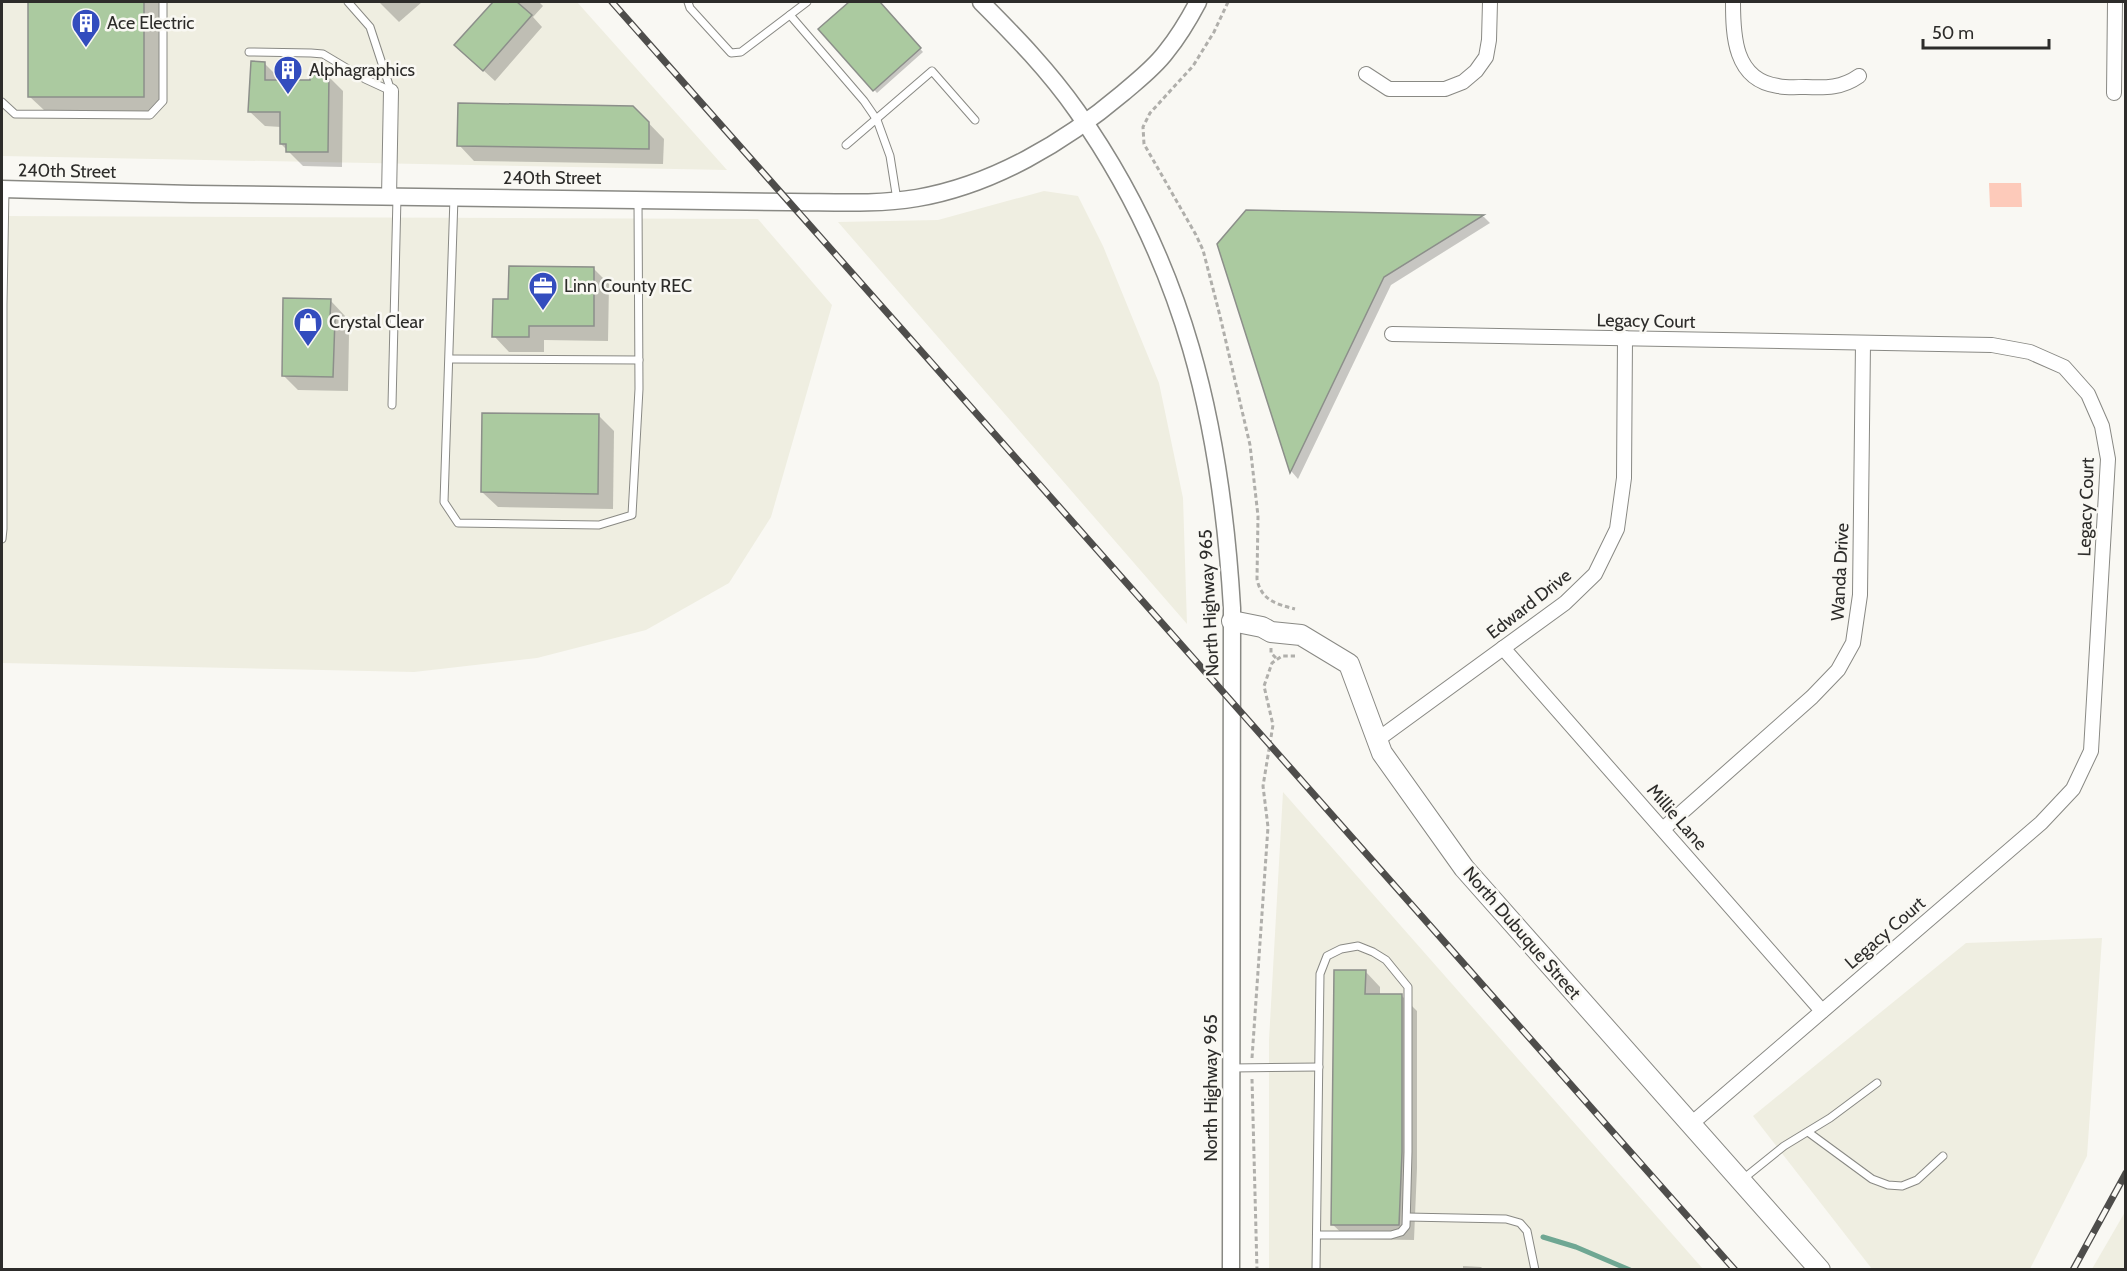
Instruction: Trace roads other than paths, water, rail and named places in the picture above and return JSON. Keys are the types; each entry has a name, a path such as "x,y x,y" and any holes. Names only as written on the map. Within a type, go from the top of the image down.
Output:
{"main road":[{"name":"North Dubuque Street","path":"1232,621 1262,627 1271,632 1301,636 1349,664 1382,753 1464,868 1820,1269"}],"street":[{"name":"North Highway 965","path":"981,2 1030,52 1086,123 1130,196 1165,268 1200,376 1211,430 1228,545 1232,621 1231,1269"},
{"name":"240th Street","path":"3,189 393,197 789,202 897,201 949,190 982,179 1027,158 1086,123 1144,76 1165,54 1186,25 1198,2"},
{"path":"1366,74 1389,89 1445,89 1463,82 1476,71 1486,57 1490,2"},
{"path":"1733,2 1733,32 1736,48 1746,68 1757,78 1776,86 1816,88 1841,86 1859,76"},
{"path":"2114,93 2115,2"},
{"path":"391,91 393,197"},
{"name":"Legacy Court","path":"1392,334 1992,345 2030,352 2064,367 2088,394 2102,426 2108,459 2091,751 2073,789 2041,823 1691,1124"},
{"name":"Edward Drive","path":"1377,740 1565,603 1595,574 1617,529 1624,478 1625,338"},
{"name":"Wanda Drive","path":"1663,829 1812,697 1838,670 1853,643 1860,595 1863,343"},
{"name":"Millie Lane","path":"1503,648 1822,1011"}],"lane":[{"path":"2,102 15,114 150,115 163,101 163,2"},
{"path":"348,2 370,27 391,91"},
{"path":"688,2 690,8 731,53 741,52 807,2"},
{"path":"790,15 864,101 877,120 890,156 897,201"},
{"path":"249,52 323,54 365,79 391,91"},
{"path":"846,145 932,71 975,120"},
{"path":"2,539 3,189"},
{"path":"392,405 393,197"},
{"path":"454,197 444,502 458,523 600,525 632,515 639,360 638,199"},
{"path":"450,359 639,360"},
{"path":"1316,1269 1320,974 1327,956 1358,946 1386,960 1408,987 1406,1226 1401,1232 1391,1235 1317,1235"},
{"path":"1231,1068 1319,1066"},
{"path":"1741,1180 1784,1146 1830,1118 1877,1083"},
{"path":"1808,1132 1872,1179 1888,1185 1902,1186 1917,1180 1943,1156"},
{"path":"1407,1217 1506,1219 1520,1223 1527,1231 1535,1269"}],"waterway":[{"path":"1543,1237 1576,1247 1630,1270"}],"railway":[{"path":"612,2 1735,1270"},
{"path":"2073,1270 2126,1173"}],"place":[{"name":"Ace Electric","path":"86,48"},
{"name":"Alphagraphics","path":"288,96"},
{"name":"Linn County REC","path":"543,312"},
{"name":"Crystal Clear","path":"308,348"}]}
